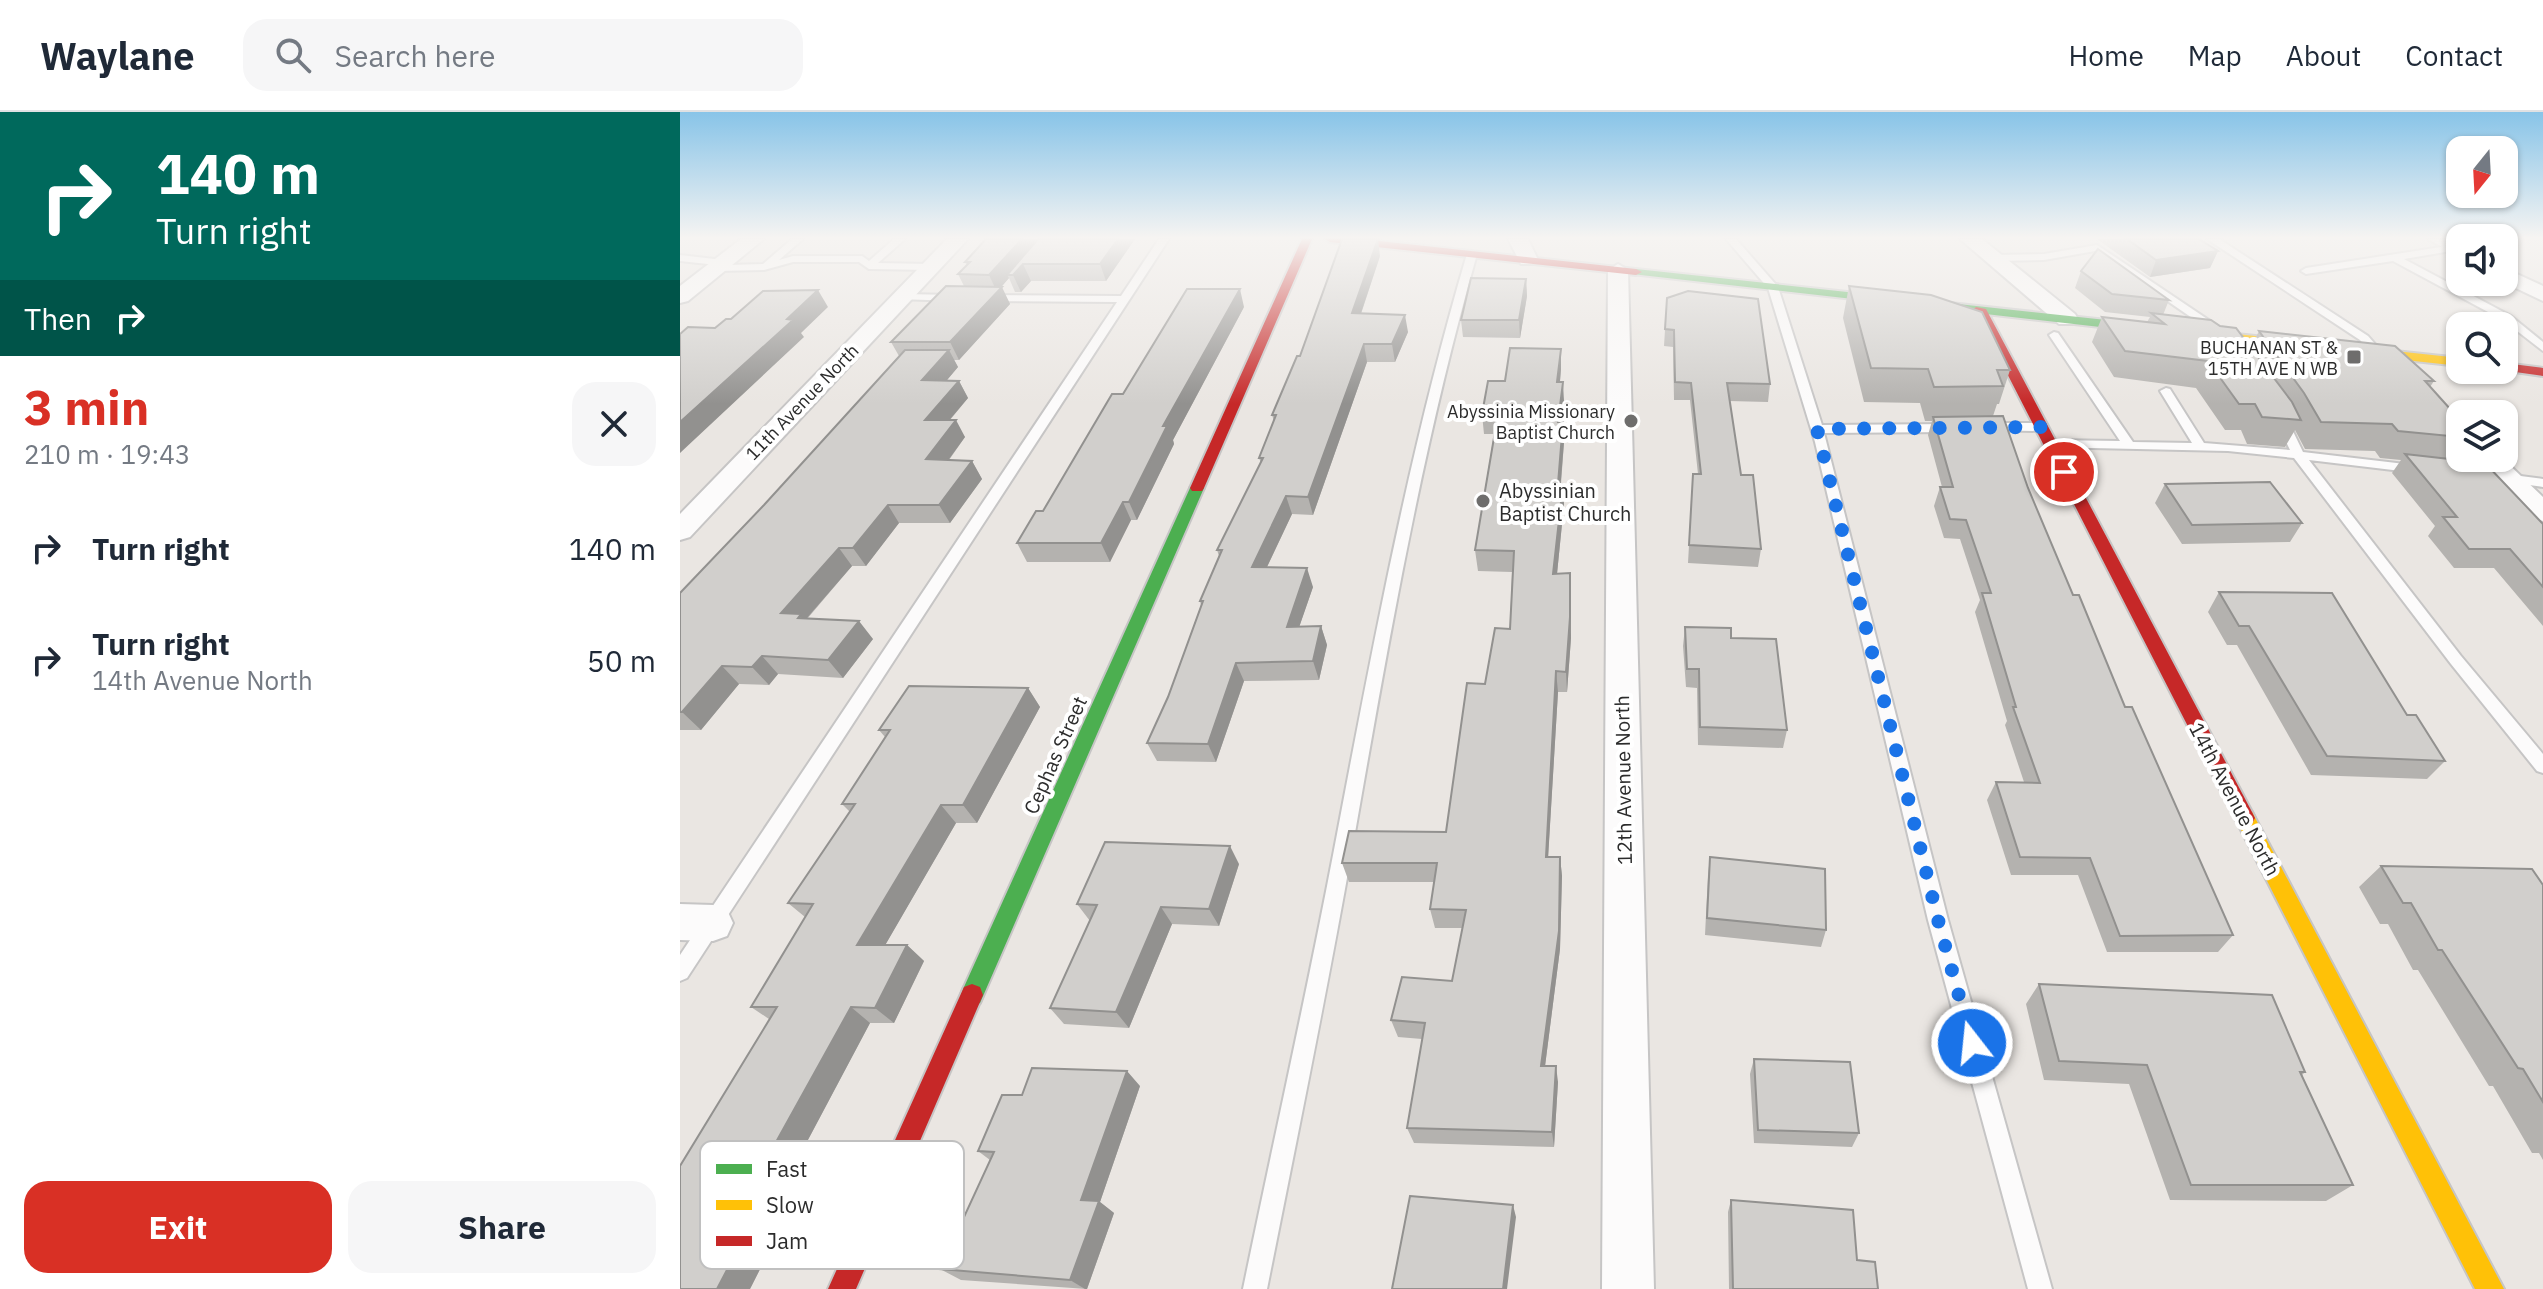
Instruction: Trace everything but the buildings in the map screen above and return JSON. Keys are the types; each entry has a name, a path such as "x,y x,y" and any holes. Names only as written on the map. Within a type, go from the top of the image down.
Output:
{"street":[{"name":"11th Avenue North","path":"680,531 905,294"},
{"name":"Cephas Street","path":"908,1141 1283,294"},
{"name":"12th Avenue North","path":"1618,294 1628,1289"},
{"path":"1838,294 1980,309 2061,327 2446,360"},
{"path":"2028,294 2061,327"},
{"name":"14th Avenue North","path":"1980,309 2490,1289"},
{"path":"2376,352 2402,377"},
{"path":"2518,369 2543,372"},
{"path":"2493,472 2508,479 2543,512"},
{"name":"Cephas Street","path":"842,1289 851,1269"}],"lane":[{"path":"1001,298 1004,294"},
{"path":"680,972 697,922 1128,294"},
{"path":"1255,1289 1341,859 1404,517 1447,331 1459,294"},
{"path":"1775,294 1817,429 1938,920 2040,1289"},
{"path":"2160,294 2228,343"},
{"path":"2296,294 2359,335 2376,352"},
{"path":"2462,294 2507,318 2543,348"},
{"path":"902,297 1125,299"},
{"path":"2061,327 2129,445"},
{"path":"2166,391 2200,446"},
{"path":"2277,414 2299,456 2456,660 2543,766"},
{"path":"1977,427 2129,445 2200,446 2433,471"},
{"path":"1817,429 1961,428"},
{"path":"2508,479 2543,483"}],"traffic: fast":[{"path":"1835,294 2162,330"},
{"path":"972,995 1197,488"}],"traffic: slow":[{"path":"2162,330 2446,360"},
{"path":"2245,818 2490,1289"}],"traffic: jam":[{"path":"1197,488 1283,294"},
{"path":"1980,309 2245,818"},
{"path":"2518,369 2543,372"},
{"path":"907,1141 972,995"},
{"path":"842,1289 851,1269"}],"place":[{"name":"BUCHANAN ST & 15TH AVE N WB","path":"2354,357"},
{"name":"Abyssinia Missionary Baptist Church","path":"1631,421"},
{"name":"Abyssinian Baptist Church","path":"1483,501"}],"route":[{"path":"1972,1043 1938,920 1817,429 2041,427 2064,472"}]}
